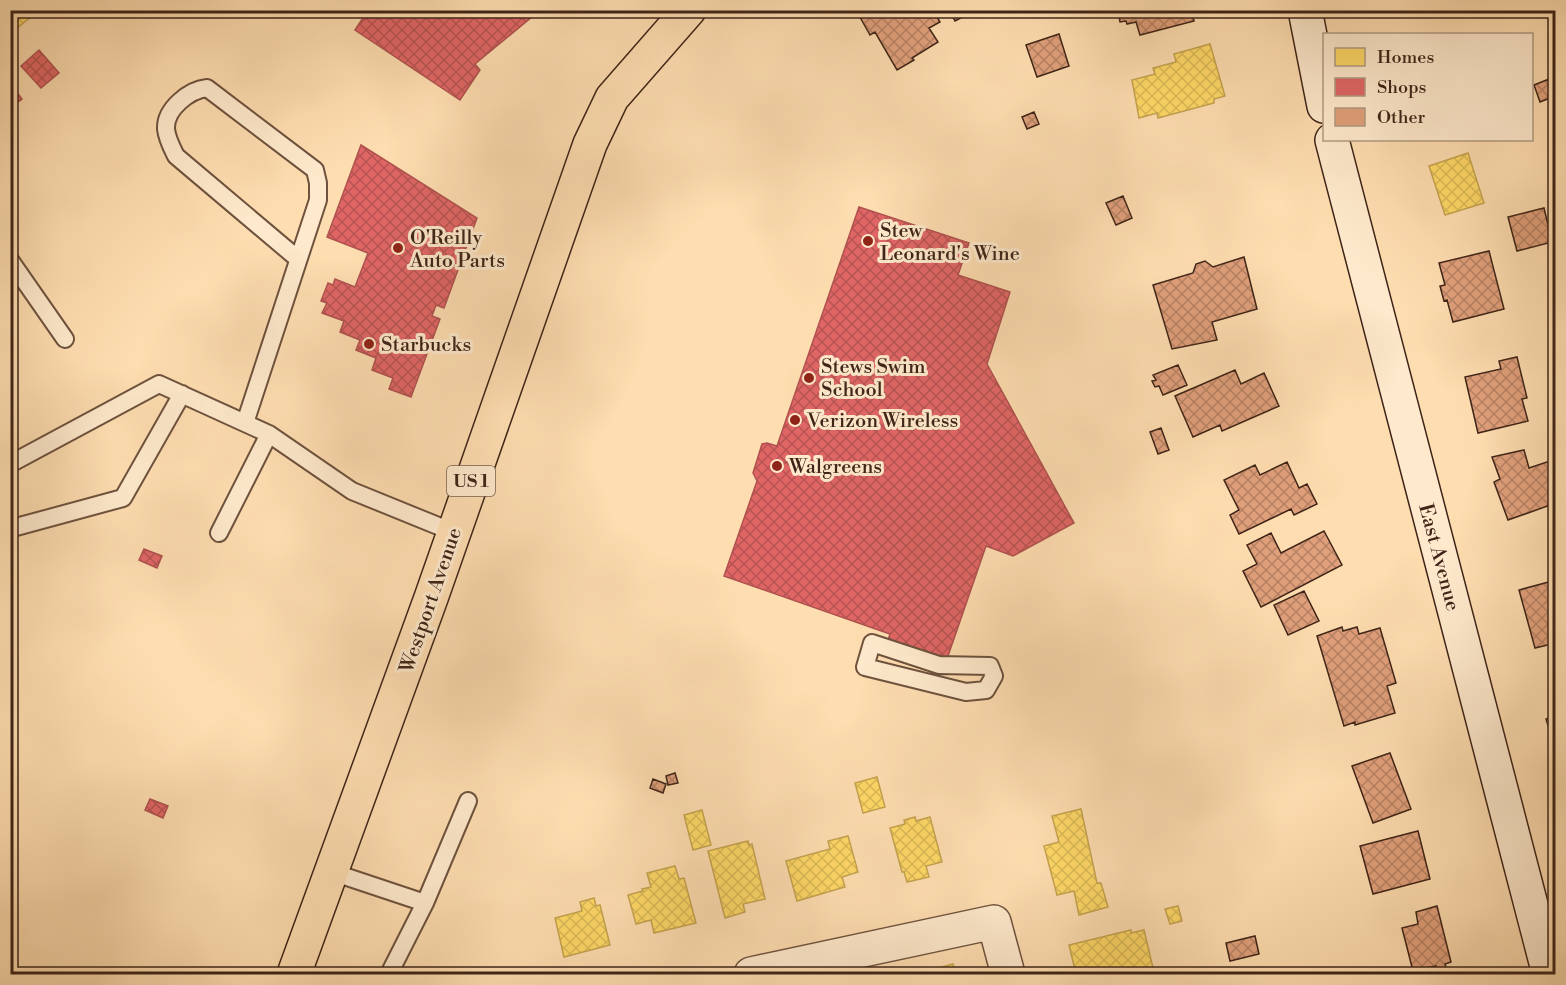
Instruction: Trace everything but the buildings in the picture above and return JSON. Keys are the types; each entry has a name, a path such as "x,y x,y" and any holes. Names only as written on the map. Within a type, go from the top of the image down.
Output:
{"main road":[{"name":"Westport Avenue","path":"294,975 590,144 612,98 689,10"},
{"path":"1305,10 1323,101"},
{"name":"East Avenue","path":"1332,141 1549,975"},
{"path":"751,975 994,922 1008,975"}],"lane":[{"path":"245,423 318,200 318,183 315,170 207,88 198,89 189,94 167,119 166,129 169,142 176,156 298,259"},
{"path":"10,260 65,339"},
{"path":"10,464 159,384 269,434 352,491 453,532"},
{"path":"16,527 123,498 182,394"},
{"path":"219,533 269,434"},
{"path":"872,644 939,665 990,666 994,676 986,690 966,692 865,667 872,644"},
{"path":"392,974 468,801"},
{"path":"332,872 425,903"}],"place":[{"name":"Stew Leonard's Wine","path":"868,241"},
{"name":"O'Reilly Auto Parts","path":"398,248"},
{"name":"Starbucks","path":"369,344"},
{"name":"Stews Swim School","path":"809,378"},
{"name":"Verizon Wireless","path":"795,420"},
{"name":"Walgreens","path":"777,466"}]}
